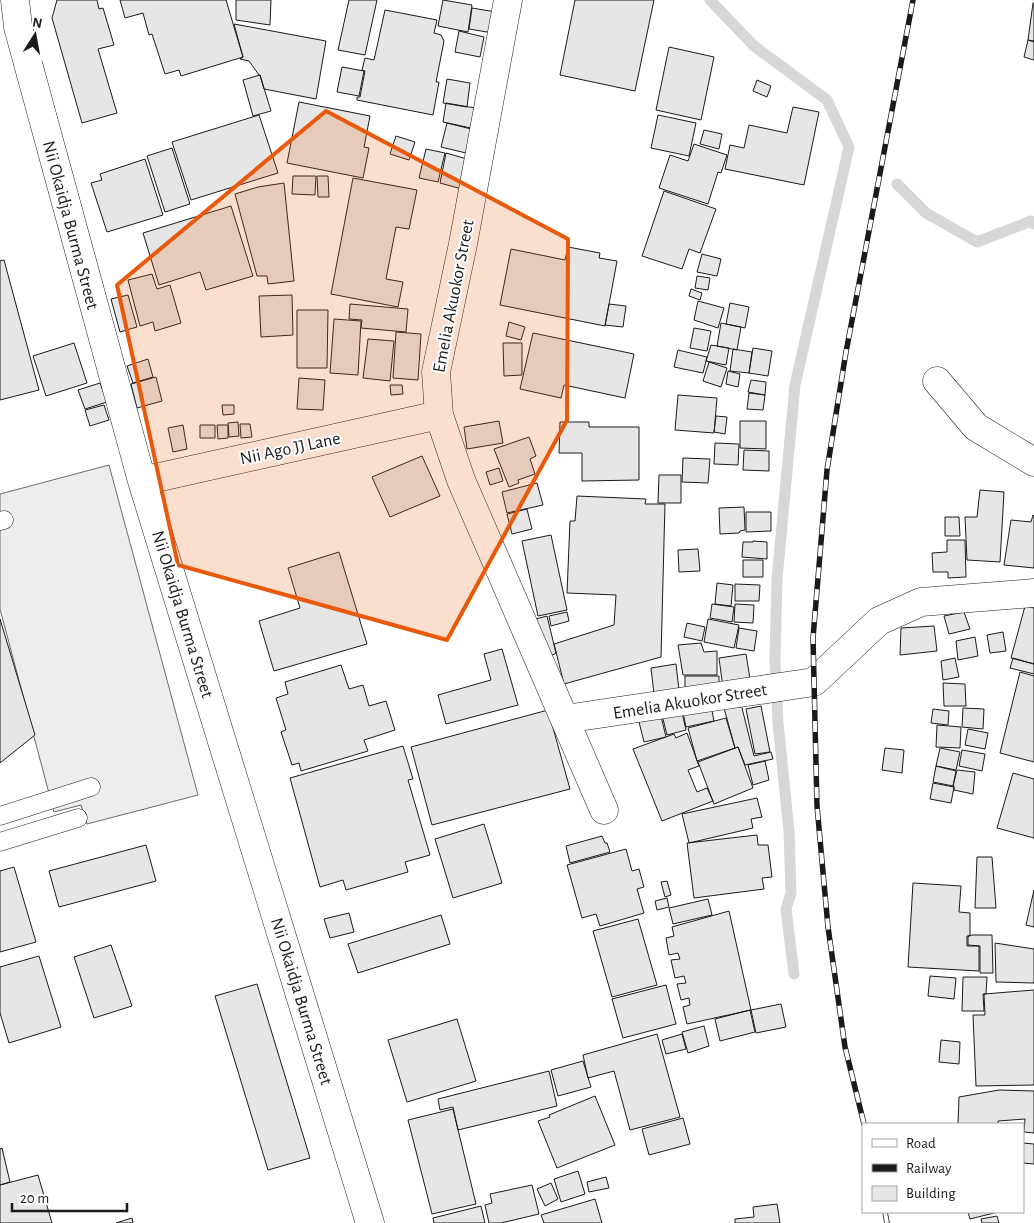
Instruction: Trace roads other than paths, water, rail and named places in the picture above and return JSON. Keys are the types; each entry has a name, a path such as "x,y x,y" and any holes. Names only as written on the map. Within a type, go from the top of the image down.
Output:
{"street":[{"name":"Nii Okaidja Burma Street","path":"15,0 18,27 142,481 370,1223"},
{"name":"Emelia Akuokor Street","path":"508,0 463,244 436,372 439,415 461,480 604,810"},
{"path":"937,381 976,427 1034,462"},
{"name":"Nii Ago JJ Lane","path":"142,481 439,415"},
{"name":"Emelia Akuokor Street","path":"565,719 814,682 879,621 921,602 1034,593"}],"lane":[{"path":"0,816 91,787"},
{"path":"0,842 78,818"}],"waterway":[{"path":"710,0 754,46 827,100 849,147 795,385 777,579 775,660 778,723 789,831 791,893 786,909 794,974"},
{"path":"897,184 926,213 977,242 1031,221 1034,224"}],"railway":[{"path":"864,1123 845,1047 828,927 817,806 813,638 827,470 846,352 913,0"},
{"path":"885,1213 887,1223"}]}
